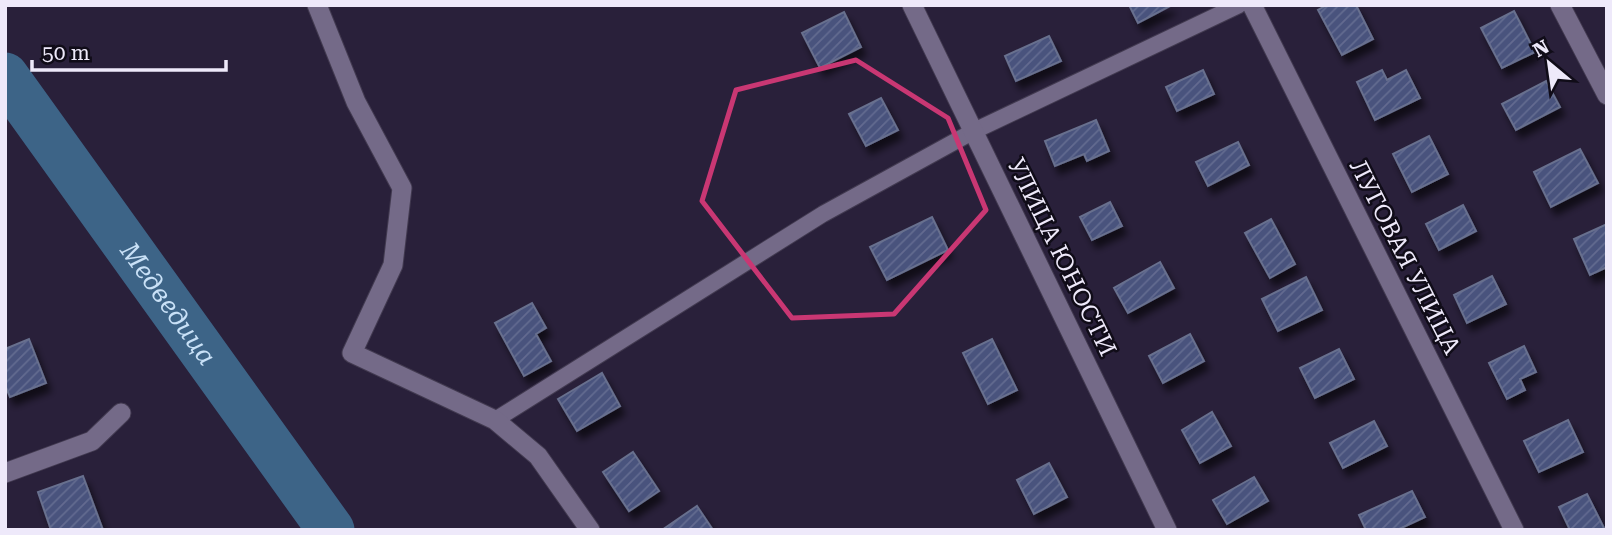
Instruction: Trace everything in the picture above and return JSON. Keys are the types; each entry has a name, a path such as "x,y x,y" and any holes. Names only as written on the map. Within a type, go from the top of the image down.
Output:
{"street":[{"path":"317,5 356,102 402,188 393,265 352,354 495,420 538,456 590,530"},
{"name":"УЛИЦА ЮНОСТИ","path":"912,5 1167,530"},
{"name":"ЛУГОВАЯ УЛИЦА","path":"1252,5 1514,530"},
{"path":"1560,5 1607,95"},
{"path":"5,473 92,441 121,413"}],"lane":[{"path":"495,420 823,214 974,131 1239,5"}],"highlighted area":[{"path":"856,60 948,118 986,210 894,314 792,318 702,201 736,90"}],"building":[{"path":"1129,5 1172,5 1138,23"},
{"path":"1327,5 1356,5 1373,39 1342,55 1318,10"},
{"path":"1514,11 1535,52 1502,68 1481,28"},
{"path":"844,12 861,47 820,68 802,33"},
{"path":"1049,36 1061,61 1016,81 1005,56"},
{"path":"1203,70 1214,94 1177,111 1166,87"},
{"path":"1382,70 1387,80 1406,70 1420,98 1375,120 1357,82"},
{"path":"1546,81 1560,107 1516,130 1502,104"},
{"path":"881,98 898,130 866,146 849,114"},
{"path":"1096,120 1109,151 1087,161 1084,154 1055,166 1045,141"},
{"path":"1429,136 1448,174 1412,192 1393,154"},
{"path":"1238,142 1249,165 1208,186 1196,162"},
{"path":"1580,149 1598,183 1551,207 1534,172"},
{"path":"1110,202 1122,226 1092,240 1080,217"},
{"path":"1463,205 1476,231 1439,250 1426,224"},
{"path":"932,217 948,250 887,280 870,247"},
{"path":"1271,219 1295,264 1270,278 1245,233"},
{"path":"1607,224 1607,267 1590,275 1574,239"},
{"path":"1160,262 1174,288 1128,313 1114,288"},
{"path":"1492,276 1506,304 1467,323 1454,295"},
{"path":"1306,277 1322,310 1278,331 1262,299"},
{"path":"532,303 546,328 536,334 551,361 524,376 495,323"},
{"path":"1190,334 1204,361 1163,383 1149,356"},
{"path":"29,339 46,383 10,397 5,385 5,349"},
{"path":"992,339 1017,390 988,404 963,353"},
{"path":"1524,346 1536,372 1520,379 1525,390 1507,399 1489,363"},
{"path":"1339,349 1354,379 1315,398 1300,368"},
{"path":"602,373 620,406 577,431 558,399"},
{"path":"1212,412 1231,446 1200,463 1182,430"},
{"path":"1568,420 1583,452 1539,472 1524,441"},
{"path":"1374,421 1387,446 1343,468 1330,443"},
{"path":"633,452 659,491 629,511 603,472"},
{"path":"1049,463 1067,497 1034,514 1017,480"},
{"path":"83,476 103,530 51,530 38,492"},
{"path":"1254,477 1268,501 1227,524 1213,500"},
{"path":"1412,491 1425,517 1397,530 1366,530 1359,515"},
{"path":"1587,494 1605,530 1570,530 1559,507"},
{"path":"697,506 713,530 662,530"}],"waterway":[{"name":"Медведица","path":"5,76 331,530"}]}
